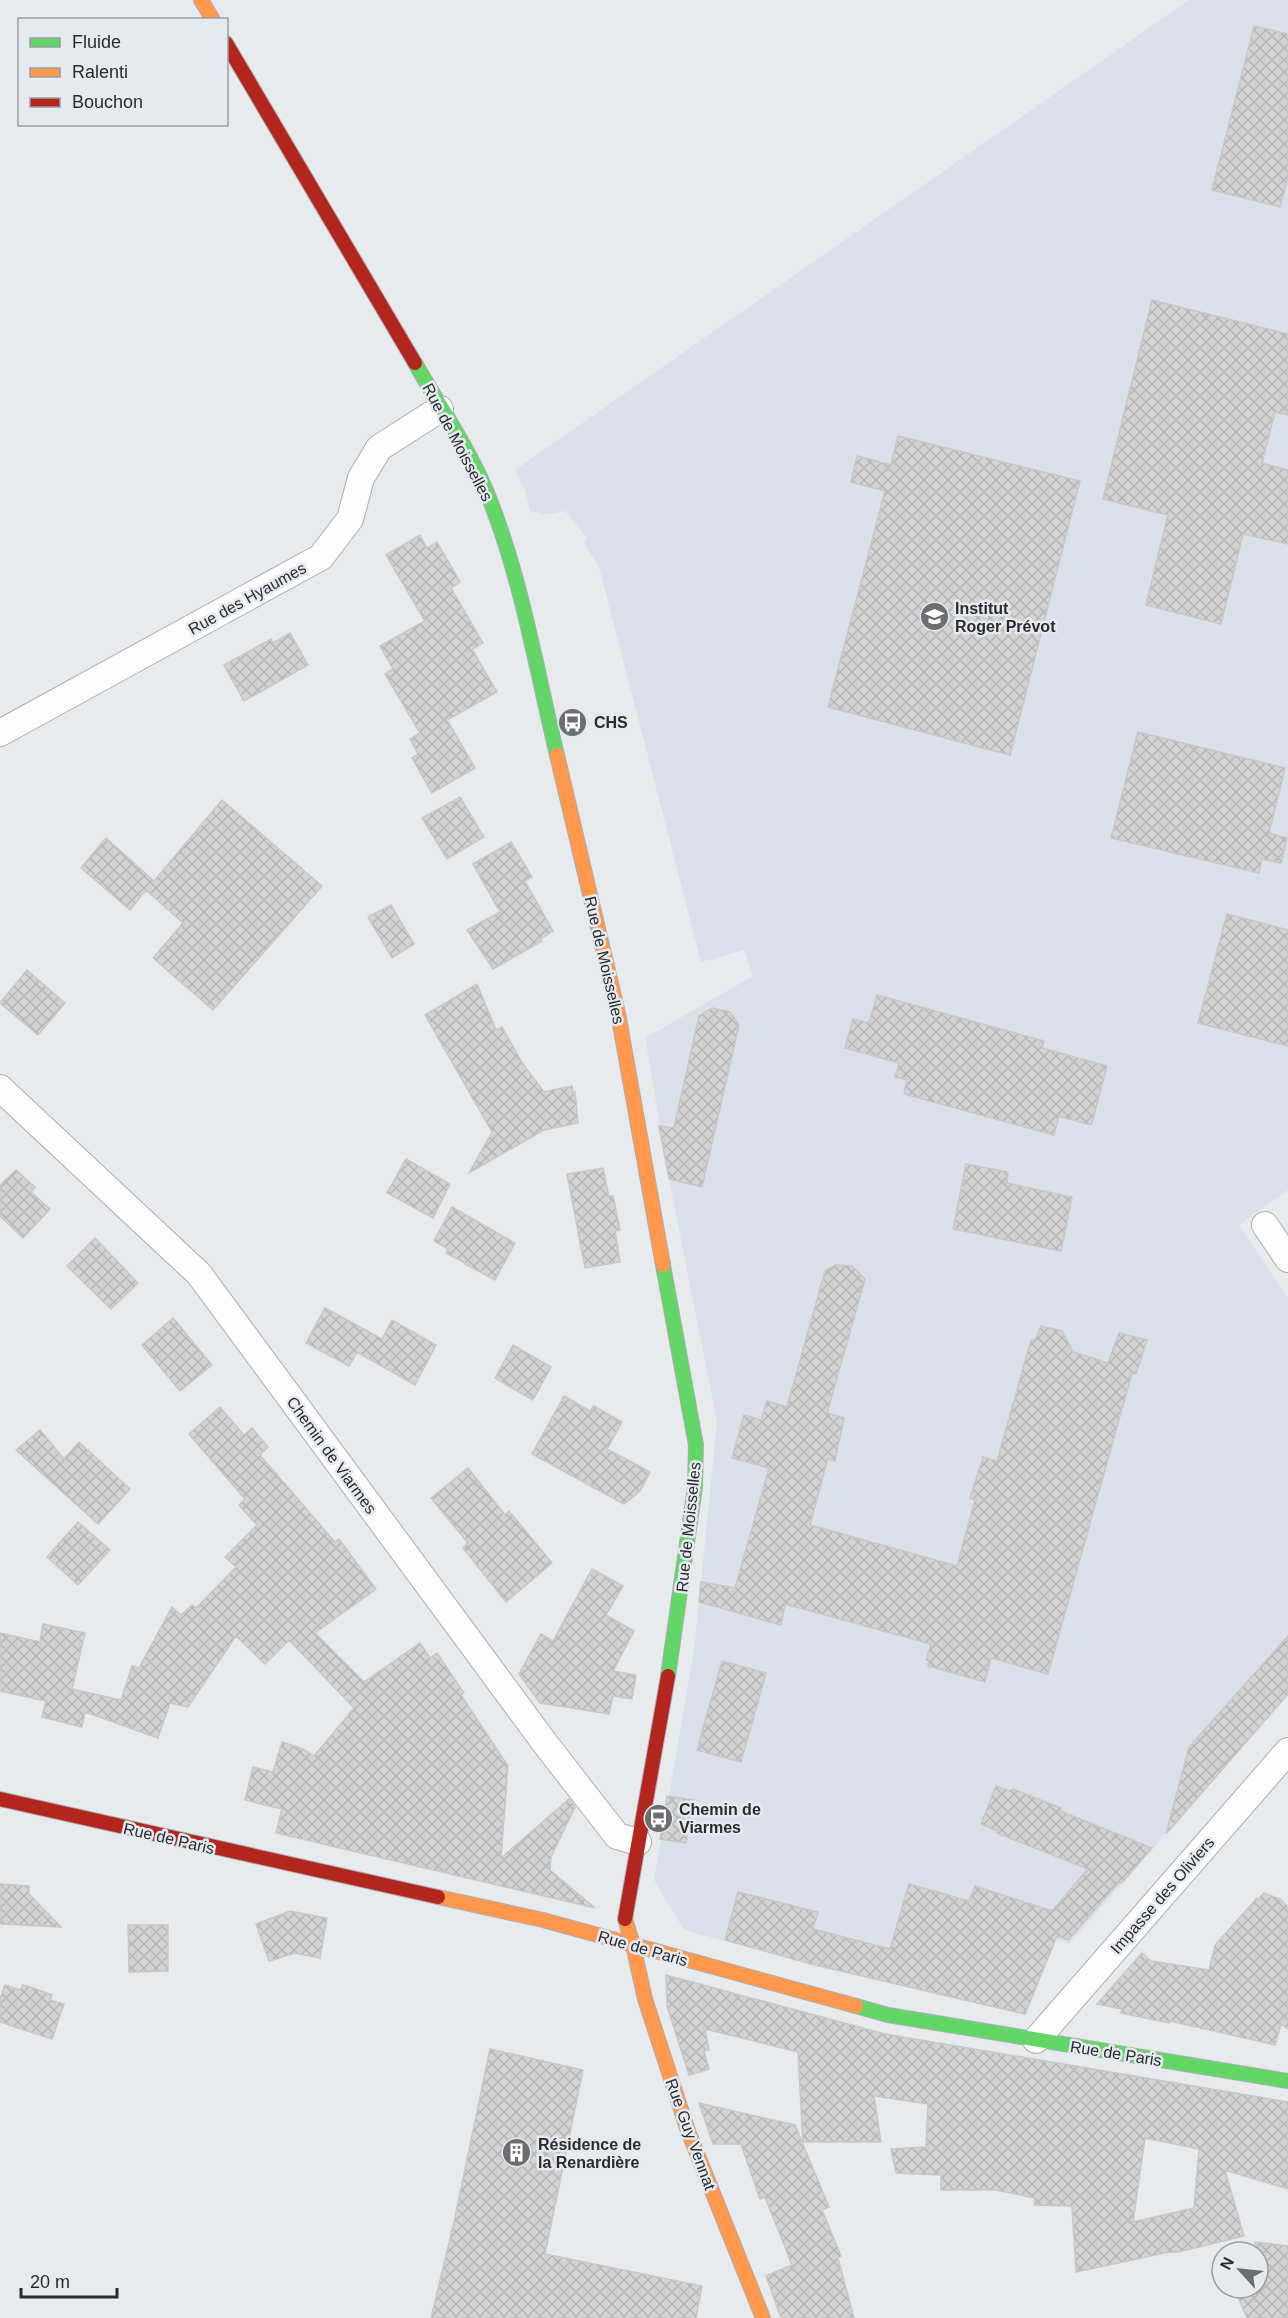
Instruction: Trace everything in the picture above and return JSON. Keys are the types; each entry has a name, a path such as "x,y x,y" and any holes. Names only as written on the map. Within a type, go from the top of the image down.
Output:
{"street":[{"path":"201,0 212,18"},
{"name":"Rue de Moisselles","path":"228,46 464,447 490,502 511,563 618,1013 696,1445 694,1487 676,1629 624,1922 633,1945"},
{"name":"Rue des Hyaumes","path":"0,733 321,557 350,519 361,478 379,448 440,409"},
{"name":"Chemin de Viarmes","path":"0,1088 199,1274 544,1743 617,1836 638,1842"},
{"path":"1265,1225 1288,1259"},
{"name":"Impasse des Oliviers","path":"1036,2040 1288,1751"},
{"name":"Rue de Paris","path":"0,1799 543,1920 888,2015 1288,2081"},
{"name":"Rue Guy Vennat","path":"633,1945 645,1999 688,2131 763,2318"}],"shaded area":[{"path":"1189,0 1288,0 1288,1190 1239,1225 1288,1298 1288,1694 1069,1944 1028,1930 906,1985 826,1968 684,1930 654,1880 694,1651 717,1422 669,1179 645,1038 753,976 744,950 701,962 599,567 584,544 587,538 565,511 543,515 530,511 525,490 515,470"}],"building":[{"path":"1254,26 1288,34 1288,178 1280,207 1212,190"},
{"path":"1152,300 1288,334 1288,415 1275,412 1262,463 1288,470 1288,544 1243,534 1221,624 1146,605 1168,515 1103,499"},
{"path":"898,436 1080,481 1010,755 828,707 885,491 851,482 857,456 891,465"},
{"path":"420,535 427,548 437,542 460,582 451,588 483,643 472,649 497,692 447,720 475,768 432,793 412,758 418,754 410,739 420,733 385,674 393,669 380,646 425,621 386,555"},
{"path":"290,633 308,665 244,701 224,665 271,639 273,643"},
{"path":"1138,732 1285,768 1269,833 1287,838 1281,863 1262,859 1259,873 1111,838"},
{"path":"460,797 484,837 447,859 422,818"},
{"path":"222,800 322,886 213,1010 153,958 183,923 146,890 130,910 81,868 106,838 154,881"},
{"path":"511,842 532,877 525,881 553,931 540,939 542,941 493,969 467,930 500,912 473,864"},
{"path":"391,905 414,944 392,958 368,917"},
{"path":"1227,914 1288,930 1288,1046 1198,1023"},
{"path":"27,970 65,1003 38,1035 0,1003"},
{"path":"477,984 496,1030 502,1027 523,1064 544,1092 572,1086 573,1093 575,1092 578,1123 544,1130 469,1173 492,1132 425,1015"},
{"path":"877,995 1044,1041 1042,1048 1107,1066 1092,1123 1090,1125 1059,1116 1054,1135 904,1094 907,1080 895,1077 899,1063 845,1048 853,1019 869,1023"},
{"path":"712,1008 730,1012 739,1025 702,1187 669,1179 659,1126 674,1128 699,1016"},
{"path":"406,1159 450,1184 433,1218 387,1193"},
{"path":"966,1164 1008,1172 1007,1183 1072,1197 1061,1251 953,1229"},
{"path":"603,1168 609,1197 613,1196 620,1230 615,1231 620,1262 585,1268 567,1174"},
{"path":"16,1170 35,1187 31,1192 50,1209 23,1238 0,1216 0,1185"},
{"path":"452,1207 515,1243 495,1280 446,1253 448,1249 434,1241"},
{"path":"95,1238 138,1283 111,1309 67,1266"},
{"path":"835,1265 852,1266 865,1279 827,1413 844,1418 835,1461 828,1458 810,1525 957,1566 975,1500 970,1498 983,1457 997,1461 1031,1340 1035,1340 1041,1326 1062,1331 1073,1352 1108,1363 1119,1333 1147,1340 1136,1374 1132,1373 1048,1674 991,1658 985,1682 928,1666 929,1661 926,1660 931,1644 785,1604 781,1625 699,1602 701,1582 735,1588 769,1468 732,1458 744,1415 761,1420 767,1401 787,1407 825,1271"},
{"path":"325,1308 382,1339 392,1320 436,1345 415,1385 357,1352 349,1366 306,1343"},
{"path":"173,1318 212,1365 180,1391 142,1345"},
{"path":"513,1345 551,1367 533,1400 495,1378"},
{"path":"564,1396 590,1411 594,1406 622,1422 607,1449 650,1472 640,1491 624,1504 532,1454"},
{"path":"220,1407 244,1435 252,1428 268,1447 260,1455 335,1542 339,1539 376,1589 315,1633 364,1682 420,1643 430,1658 437,1653 464,1693 461,1695 508,1766 501,1858 569,1799 575,1807 551,1857 550,1870 595,1908 276,1833 282,1809 245,1800 253,1767 273,1772 282,1742 303,1749 314,1756 354,1708 289,1640 265,1664 236,1636 188,1707 170,1703 158,1738 85,1712 82,1727 42,1717 46,1701 0,1691 0,1633 40,1642 43,1624 85,1633 72,1689 121,1700 132,1666 139,1668 172,1607 181,1615 192,1605 196,1608 236,1567 225,1557 257,1525 239,1505 245,1499 189,1434"},
{"path":"40,1430 64,1459 79,1442 130,1489 98,1524 16,1450"},
{"path":"468,1468 505,1515 509,1511 552,1563 506,1602 463,1548 468,1543 431,1498"},
{"path":"78,1522 110,1550 78,1585 47,1557"},
{"path":"592,1569 623,1586 606,1615 634,1631 613,1671 636,1675 632,1699 613,1696 609,1714 540,1703 519,1674 541,1634 553,1641"},
{"path":"1288,1636 1288,1694 1166,1834 1189,1747"},
{"path":"722,1661 766,1673 741,1762 697,1750"},
{"path":"996,1786 1009,1791 1013,1789 1061,1808 1060,1811 1152,1848 1068,1940 1057,1936 1025,2014 815,1965 725,1940 738,1892 818,1912 813,1929 890,1949 909,1884 969,1901 975,1886 1052,1911 1088,1869 997,1833 998,1831 981,1824"},
{"path":"667,1796 693,1800 686,1843 660,1839"},
{"path":"0,1884 29,1886 29,1894 61,1927 0,1924"},
{"path":"1264,1893 1280,1899 1288,1907 1288,2029 1281,2024 1275,2045 1170,2021 1169,2023 1121,2013 1122,2009 1097,2004 1142,1953 1151,1961 1209,1970 1215,1945"},
{"path":"290,1911 327,1918 320,1958 295,1953 269,1961 256,1924"},
{"path":"128,1925 168,1925 168,1971 129,1972"},
{"path":"666,1975 885,2034 1288,2102 1288,2189 1225,2170 1244,2236 1228,2240 1210,2240 1210,2244 1178,2252 1076,2272 1072,2206 1034,2205 1035,2198 996,2190 941,2190 941,2175 896,2173 891,2149 926,2147 928,2104 874,2096 881,2142 803,2142 798,2052 705,2029 709,2050 704,2051 709,2069 689,2075 667,2006","holes":["1145,2138 1199,2149 1194,2208 1133,2222"]},
{"path":"5,1985 20,1990 23,1985 36,1989 52,1995 50,2000 64,2004 52,2039 0,2022 0,1999"},
{"name":"Résidence de la Renardière","path":"490,2049 583,2070 545,2254 702,2286 696,2318 431,2318 454,2222"},
{"path":"699,2103 795,2125 829,2207 822,2210 841,2256 838,2258 854,2318 781,2318 766,2276 792,2265 765,2197 760,2199 741,2144 713,2144"},
{"path":"1270,2244 1288,2246 1288,2318 1247,2318 1239,2300 1270,2300"}],"traffic: fast":[{"path":"415,363 475,467 502,533 528,628 557,755"},
{"path":"663,1265 696,1445 695,1487 668,1676"},
{"path":"856,2006 888,2015 1288,2081"}],"traffic: slow":[{"path":"201,0 212,18"},
{"path":"557,755 618,1013 663,1265"},
{"path":"438,1897 543,1920 856,2006"},
{"path":"625,1919 645,1999 688,2131 763,2318"}],"traffic: jam":[{"path":"228,46 415,363"},
{"path":"625,1919 668,1676"},
{"path":"0,1799 438,1897"}],"place":[{"name":"Institut Roger Prévot","path":"934,617"},
{"name":"CHS","path":"573,722"},
{"name":"Chemin de Viarmes","path":"658,1818"},
{"name":"Résidence de la Renardière","path":"517,2153"}]}
